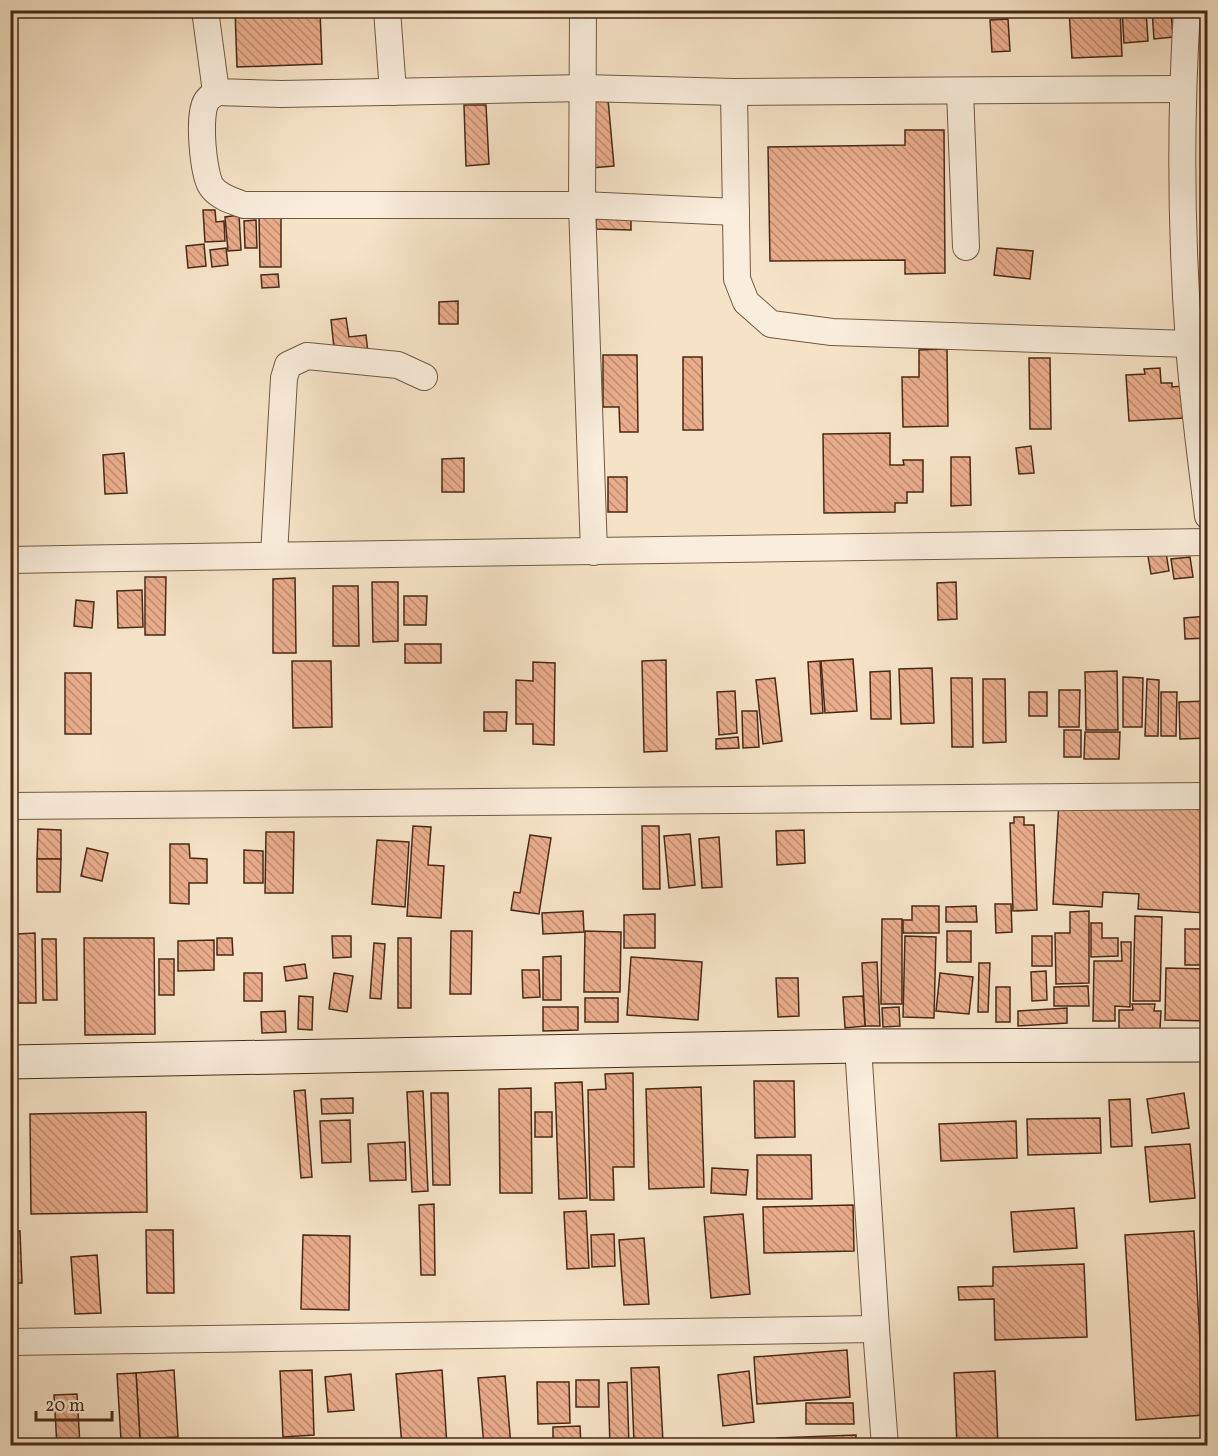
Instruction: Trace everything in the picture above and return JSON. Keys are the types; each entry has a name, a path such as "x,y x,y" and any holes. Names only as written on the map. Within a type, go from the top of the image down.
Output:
{"street":[{"path":"205,10 216,92"},
{"path":"387,10 393,92"},
{"path":"583,10 582,205 594,552"},
{"path":"1187,10 1182,89 1183,220 1189,344 1208,516"},
{"path":"736,212 582,205 244,206 225,199 211,186 201,132 205,103 216,92 393,92 584,88 734,92 1182,89"},
{"path":"960,90 966,247"},
{"path":"734,92 737,279 746,302 771,324 832,332 1189,344"},
{"path":"274,555 284,378 288,365 307,356 398,365 424,377"},
{"path":"10,560 1208,542"},
{"path":"10,806 1208,796"},
{"path":"10,1062 858,1046 1208,1045"},
{"path":"858,1046 885,1446"},
{"path":"10,1342 876,1329"}],"building":[{"path":"235,10 320,10 322,64 237,67"},
{"path":"1069,10 1120,10 1122,56 1072,58"},
{"path":"1122,10 1146,10 1148,41 1124,43"},
{"path":"1152,10 1171,10 1173,37 1154,39"},
{"path":"1008,19 1010,51 992,52 990,20"},
{"path":"608,99 614,166 591,168 586,101"},
{"path":"464,105 486,105 489,164 466,166"},
{"path":"905,130 944,130 945,273 905,274 905,260 770,261 768,147 905,145"},
{"path":"203,210 215,210 216,222 224,221 225,241 205,242"},
{"path":"239,215 241,250 228,251 225,217"},
{"path":"281,215 281,267 260,267 259,216"},
{"path":"596,218 631,219 631,230 596,229"},
{"path":"256,220 257,248 245,248 244,221"},
{"path":"204,244 206,266 188,268 186,246"},
{"path":"226,248 228,265 212,267 210,250"},
{"path":"997,248 1033,251 1030,279 994,275"},
{"path":"278,274 279,287 262,288 261,275"},
{"path":"458,301 458,324 439,324 439,302"},
{"path":"346,318 349,337 366,335 368,353 335,357 331,320"},
{"path":"947,349 948,426 903,427 902,377 919,377 919,350"},
{"path":"603,355 637,355 638,432 620,432 619,407 603,407"},
{"path":"683,357 702,357 703,430 683,430"},
{"path":"1029,358 1050,358 1051,429 1030,429"},
{"path":"1160,368 1161,383 1172,383 1172,387 1183,386 1185,418 1129,421 1126,375 1145,374 1144,369"},
{"path":"890,433 890,465 904,465 903,460 923,460 923,492 907,492 907,503 895,503 895,512 824,513 823,434"},
{"path":"1031,446 1034,473 1019,474 1016,448"},
{"path":"124,453 127,493 105,494 103,455"},
{"path":"951,457 970,457 971,505 951,506"},
{"path":"464,458 464,492 442,492 442,459"},
{"path":"608,477 627,477 627,512 608,512"},
{"path":"1166,553 1169,571 1151,574 1148,556"},
{"path":"1190,557 1193,577 1174,579 1171,559"},
{"path":"145,577 166,577 165,635 145,635"},
{"path":"295,578 296,653 273,653 273,579"},
{"path":"372,582 398,582 398,641 373,642"},
{"path":"956,582 957,619 938,620 937,583"},
{"path":"333,586 358,586 359,646 333,646"},
{"path":"142,590 143,627 118,628 117,591"},
{"path":"404,596 427,596 426,625 404,625"},
{"path":"76,600 94,602 92,628 74,626"},
{"path":"1208,616 1208,638 1185,639 1184,618"},
{"path":"405,644 441,644 441,663 405,663"},
{"path":"853,659 857,711 825,713 821,661"},
{"path":"666,660 667,751 644,752 642,661"},
{"path":"292,661 331,661 332,727 293,728"},
{"path":"820,661 823,713 811,714 808,662"},
{"path":"533,662 555,663 554,745 533,744 533,724 516,724 516,680 533,681"},
{"path":"932,668 934,723 901,724 899,669"},
{"path":"890,671 891,719 871,719 870,672"},
{"path":"1117,671 1118,730 1086,730 1085,672"},
{"path":"65,673 91,673 91,734 65,734"},
{"path":"1123,677 1143,678 1142,727 1123,727"},
{"path":"775,678 782,741 763,744 756,680"},
{"path":"951,678 972,678 973,747 952,747"},
{"path":"983,679 1005,679 1006,742 983,743"},
{"path":"1147,679 1159,680 1158,736 1145,736"},
{"path":"10,686 13,757 10,757"},
{"path":"1059,690 1080,690 1079,727 1059,727"},
{"path":"735,691 737,733 719,735 717,692"},
{"path":"1029,692 1047,692 1047,716 1029,716"},
{"path":"1161,692 1177,692 1176,736 1161,736"},
{"path":"1208,701 1208,738 1180,739 1179,702"},
{"path":"742,711 757,711 759,747 743,748"},
{"path":"484,712 507,712 506,731 484,731"},
{"path":"1064,730 1081,730 1081,757 1064,757"},
{"path":"1085,732 1120,732 1119,759 1084,759"},
{"path":"738,737 739,748 716,749 716,739"},
{"path":"1059,801 1208,809 1208,913 1138,909 1139,894 1103,892 1102,907 1053,904"},
{"path":"1014,817 1024,817 1024,825 1034,825 1037,910 1013,911 1010,823 1014,823"},
{"path":"413,826 431,827 428,865 444,866 441,918 407,916"},
{"path":"642,826 659,826 660,889 643,889"},
{"path":"38,829 61,830 61,859 37,859"},
{"path":"804,830 805,863 777,865 776,831"},
{"path":"266,832 294,832 293,893 265,893"},
{"path":"690,834 695,885 669,888 664,836"},
{"path":"530,835 551,838 539,914 511,910 514,892 520,893"},
{"path":"719,837 722,887 702,888 699,839"},
{"path":"377,840 409,842 405,907 372,904"},
{"path":"170,844 189,844 190,858 207,859 207,883 189,883 189,904 170,903"},
{"path":"87,848 108,853 102,881 81,876"},
{"path":"244,850 263,851 263,883 244,883"},
{"path":"37,859 61,859 60,892 37,892"},
{"path":"995,904 1011,904 1012,932 996,933"},
{"path":"912,906 939,906 939,933 903,933 903,920 912,920"},
{"path":"976,906 977,922 946,922 946,907"},
{"path":"583,911 584,932 543,934 542,913"},
{"path":"1089,911 1089,983 1056,984 1055,933 1070,933 1070,912"},
{"path":"655,914 655,948 624,948 624,915"},
{"path":"1135,916 1162,917 1160,1001 1133,1001"},
{"path":"882,919 902,919 902,1004 881,1004"},
{"path":"1091,923 1102,923 1102,938 1118,938 1118,956 1091,957"},
{"path":"1185,929 1208,929 1208,965 1185,965"},
{"path":"451,931 472,931 471,994 450,994"},
{"path":"585,931 621,932 620,992 584,992"},
{"path":"947,931 971,931 971,962 947,962"},
{"path":"35,933 36,1003 18,1003 17,934"},
{"path":"10,935 14,935 15,1001 10,1001"},
{"path":"332,936 351,936 351,957 333,958"},
{"path":"905,936 936,937 934,1018 903,1017"},
{"path":"1032,936 1052,936 1052,966 1032,966"},
{"path":"84,938 154,938 155,1034 85,1035"},
{"path":"217,938 232,938 233,955 217,955"},
{"path":"398,938 411,938 411,1008 398,1008"},
{"path":"42,939 56,939 57,1000 43,1000"},
{"path":"214,940 214,970 178,971 178,941"},
{"path":"1121,942 1131,942 1130,1007 1115,1006 1115,1021 1093,1021 1094,961 1122,961"},
{"path":"374,943 385,944 381,999 370,998"},
{"path":"561,956 561,1000 543,1000 543,957"},
{"path":"631,957 702,962 698,1020 627,1015"},
{"path":"159,959 174,959 174,995 159,995"},
{"path":"877,962 880,1026 865,1026 862,963"},
{"path":"979,963 990,963 988,1012 978,1012"},
{"path":"305,964 307,978 286,981 284,967"},
{"path":"1166,968 1208,969 1208,1021 1165,1020"},
{"path":"522,970 539,970 540,997 523,998"},
{"path":"1046,971 1047,1000 1032,1001 1031,972"},
{"path":"244,973 262,973 262,1001 244,1001"},
{"path":"334,973 353,976 347,1012 329,1009"},
{"path":"940,973 973,977 969,1014 936,1011"},
{"path":"776,978 798,978 799,1016 778,1017"},
{"path":"1088,986 1089,1006 1054,1006 1054,987"},
{"path":"996,987 1010,987 1010,1022 996,1022"},
{"path":"299,996 313,997 312,1030 298,1029"},
{"path":"863,996 865,1026 845,1028 843,997"},
{"path":"585,998 618,998 618,1022 585,1022"},
{"path":"1132,1004 1155,1004 1154,1011 1161,1011 1160,1029 1119,1029 1119,1010 1133,1010"},
{"path":"543,1007 578,1007 578,1030 543,1031"},
{"path":"899,1007 900,1026 883,1027 882,1008"},
{"path":"1067,1008 1067,1023 1018,1026 1018,1011"},
{"path":"285,1011 286,1032 262,1033 261,1012"},
{"path":"633,1073 634,1167 613,1167 614,1200 590,1200 588,1090 606,1089 605,1074"},
{"path":"754,1081 794,1081 795,1137 755,1138"},
{"path":"582,1082 587,1198 559,1199 555,1083"},
{"path":"701,1087 704,1187 649,1189 646,1089"},
{"path":"531,1088 532,1193 500,1193 499,1089"},
{"path":"305,1090 312,1177 301,1178 294,1091"},
{"path":"423,1091 428,1191 412,1192 407,1092"},
{"path":"431,1093 448,1093 450,1185 433,1185"},
{"path":"1184,1093 1189,1128 1152,1133 1147,1099"},
{"path":"353,1098 353,1113 322,1114 321,1099"},
{"path":"1130,1099 1132,1146 1111,1147 1109,1100"},
{"path":"146,1112 147,1212 31,1214 30,1114"},
{"path":"535,1112 552,1112 552,1137 535,1137"},
{"path":"1100,1118 1101,1153 1028,1155 1027,1119"},
{"path":"350,1120 351,1162 322,1163 320,1121"},
{"path":"1016,1121 1017,1158 941,1161 939,1124"},
{"path":"405,1142 406,1180 370,1181 368,1144"},
{"path":"1190,1144 1195,1198 1150,1202 1145,1147"},
{"path":"757,1155 811,1155 812,1199 757,1199"},
{"path":"712,1168 748,1170 746,1195 711,1193"},
{"path":"434,1204 435,1275 421,1275 419,1205"},
{"path":"853,1205 854,1251 764,1253 763,1207"},
{"path":"1074,1208 1077,1248 1014,1252 1011,1212"},
{"path":"586,1211 589,1268 567,1269 564,1212"},
{"path":"743,1214 750,1294 711,1298 704,1217"},
{"path":"146,1230 173,1230 174,1293 147,1293"},
{"path":"10,1231 20,1231 22,1283 10,1283"},
{"path":"1194,1231 1204,1415 1136,1420 1125,1235"},
{"path":"614,1234 615,1266 592,1267 591,1235"},
{"path":"303,1235 350,1236 349,1310 301,1309"},
{"path":"644,1238 649,1304 624,1305 619,1240"},
{"path":"97,1255 101,1313 75,1314 71,1257"},
{"path":"1084,1264 1087,1337 995,1340 994,1299 959,1300 958,1287 993,1286 993,1267"},
{"path":"847,1350 850,1397 757,1404 754,1357"},
{"path":"659,1367 663,1442 634,1443 631,1368"},
{"path":"174,1370 178,1437 140,1439 136,1373"},
{"path":"312,1370 314,1435 283,1437 280,1371"},
{"path":"442,1370 447,1446 402,1446 396,1374"},
{"path":"749,1371 754,1422 723,1426 718,1375"},
{"path":"995,1371 998,1446 957,1446 954,1373"},
{"path":"136,1373 140,1439 121,1440 117,1374"},
{"path":"351,1374 354,1410 328,1412 325,1377"},
{"path":"505,1376 511,1446 484,1446 478,1378"},
{"path":"576,1380 599,1380 599,1407 576,1407"},
{"path":"537,1382 569,1382 570,1423 538,1424"},
{"path":"627,1382 629,1446 610,1446 608,1383"},
{"path":"77,1394 80,1446 57,1446 54,1395"},
{"path":"806,1403 853,1403 854,1424 806,1424"},
{"path":"580,1426 581,1446 553,1446 553,1427"},
{"path":"856,1435 856,1446 778,1446 777,1438"}]}
